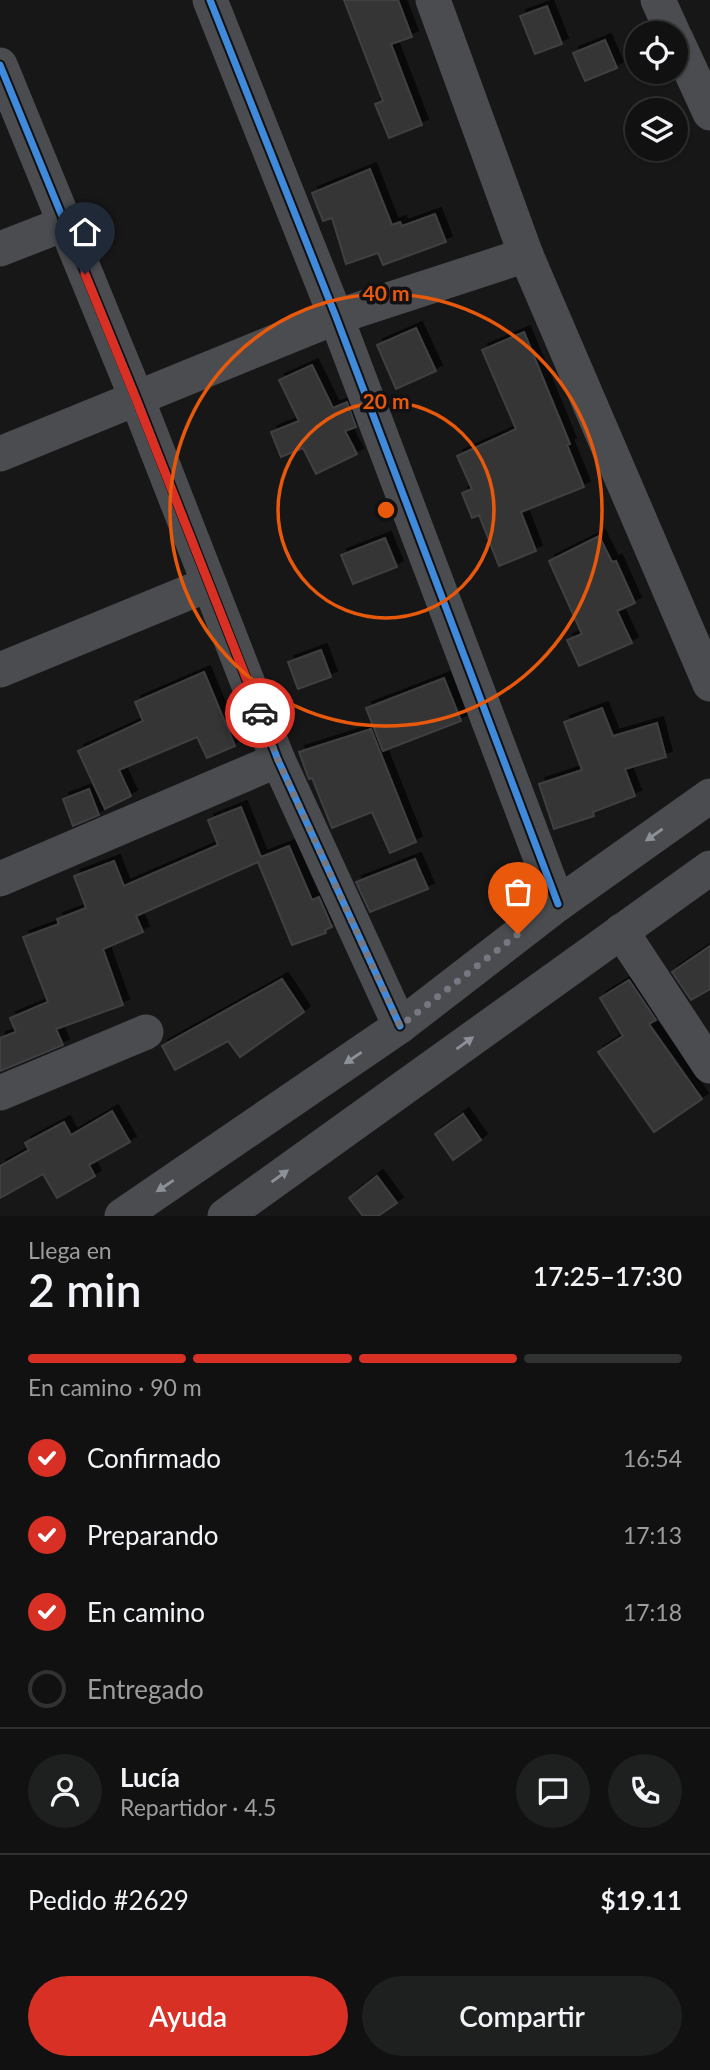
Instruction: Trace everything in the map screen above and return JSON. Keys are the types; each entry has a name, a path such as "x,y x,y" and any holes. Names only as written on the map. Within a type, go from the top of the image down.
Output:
{"street":[{"path":"210,0 336,317 558,904"},
{"path":"657,0 667,21"},
{"path":"435,1 526,255 710,684"},
{"path":"0,65 136,399 278,760 400,1026"},
{"path":"688,65 710,113"},
{"path":"0,249 64,224"},
{"path":"0,454 336,317 526,255"},
{"path":"0,670 209,584"},
{"path":"0,879 278,760"},
{"path":"122,1216 400,1026 558,904 710,796"},
{"path":"225,1216 710,868"},
{"path":"621,931 710,1066"},
{"path":"0,1093 145,1032"}],"building":[{"path":"344,0 398,0 412,37 391,44 422,125 389,138 375,104 383,101"},
{"path":"547,6 562,44 535,54 520,16"},
{"path":"605,40 617,68 585,81 573,53"},
{"path":"370,169 392,225 400,222 402,226 435,214 446,242 383,265 378,253 346,264 332,218 323,221 312,193"},
{"path":"416,328 436,371 396,389 377,345"},
{"path":"524,332 570,444 567,445 584,487 521,512 536,551 499,566 479,515 472,518 462,493 472,489 457,456 516,429 482,350"},
{"path":"312,365 333,408 347,402 356,427 345,431 357,454 316,474 303,448 281,457 271,432 299,421 279,380"},
{"path":"599,536 612,562 616,561 635,603 617,611 632,643 579,666 567,640 582,634 549,561"},
{"path":"385,538 397,567 353,584 341,555"},
{"path":"321,650 331,677 298,689 288,662"},
{"path":"204,672 235,746 207,758 197,737 119,770 131,796 105,809 78,751 143,721 135,702"},
{"path":"444,678 461,721 383,751 366,708"},
{"path":"602,708 613,736 657,723 666,757 625,769 635,796 593,812 594,816 554,829 539,784 582,770 564,722"},
{"path":"371,729 416,842 390,853 372,812 332,828 299,752"},
{"path":"89,789 99,815 73,826 63,799"},
{"path":"241,807 261,857 289,846 312,900 319,897 332,927 325,930 326,933 292,945 258,862 136,916 143,932 103,949 123,1005 56,1029 63,1045 0,1071 0,1038 16,1032 10,1018 48,1002 23,937 59,924 57,919 86,908 74,876 114,861 124,886 218,845 208,820"},
{"path":"415,859 428,889 370,912 356,882"},
{"path":"710,946 710,989 691,1000 672,972"},
{"path":"282,979 304,1012 240,1057 228,1041 175,1070 162,1046"},
{"path":"629,980 656,1020 649,1024 702,1099 654,1132 598,1052 623,1036 600,998"},
{"path":"112,1111 130,1142 89,1165 95,1176 57,1198 43,1174 0,1198 0,1166 29,1150 25,1143 64,1122 71,1135"},
{"path":"463,1114 481,1140 453,1160 435,1134"},
{"path":"377,1176 397,1203 378,1216 363,1216 349,1198"}],"cycle path":[{"path":"210,0 336,317 558,904"},
{"path":"0,65 137,399 278,760 400,1026"}],"way so far":[{"path":"260,713 278,760 400,1026 518,934"}],"route":[{"path":"85,274 260,713"}]}
